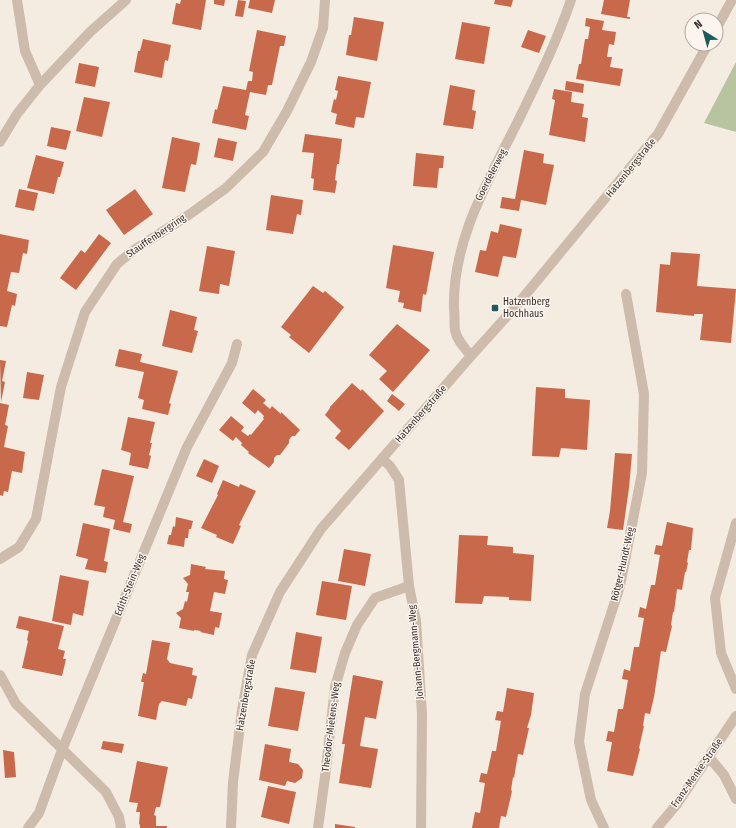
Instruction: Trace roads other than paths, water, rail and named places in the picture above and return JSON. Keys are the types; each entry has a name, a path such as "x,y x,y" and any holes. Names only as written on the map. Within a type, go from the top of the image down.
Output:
{"street":[{"path":"17,0 25,51 40,85"},
{"path":"0,142 17,114 40,85 90,32 126,0"},
{"name":"Stauffenbergring","path":"0,559 19,547 36,519 61,387 85,312 117,264 134,250 190,214 226,188 263,152 287,111 311,62 323,28 325,0"},
{"name":"Goerdelerweg","path":"471,356 460,342 455,330 454,295 458,263 466,234 476,205 523,111 572,0"},
{"path":"724,15 732,0"},
{"name":"Hatzenbergstraße","path":"231,828 233,782 242,710 252,655 280,592 321,529 517,305 658,134 704,52"},
{"name":"Rötger-Hundt-Weg","path":"604,828 591,800 579,742 585,694 620,586 642,473 644,394 626,294"},
{"name":"Edith-Stein-Weg","path":"28,828 39,813 62,750 187,447 232,363 237,344"},
{"name":"Johann-Bergmann-Weg","path":"382,459 390,466 399,480 409,586 416,621 422,714 421,828"},
{"path":"736,524 715,598 721,653 736,689"},
{"name":"Theodor-Mietens-Weg","path":"318,828 335,687 345,653 357,625 375,598 409,586"},
{"path":"0,675 16,704 106,792 119,817 121,828"},
{"name":"Franz-Menke-Straße","path":"657,828 677,804 736,716"},
{"path":"709,757 724,775 736,799"}],"place":[{"name":"Hatzenberg Hochhaus","path":"495,308"}]}
